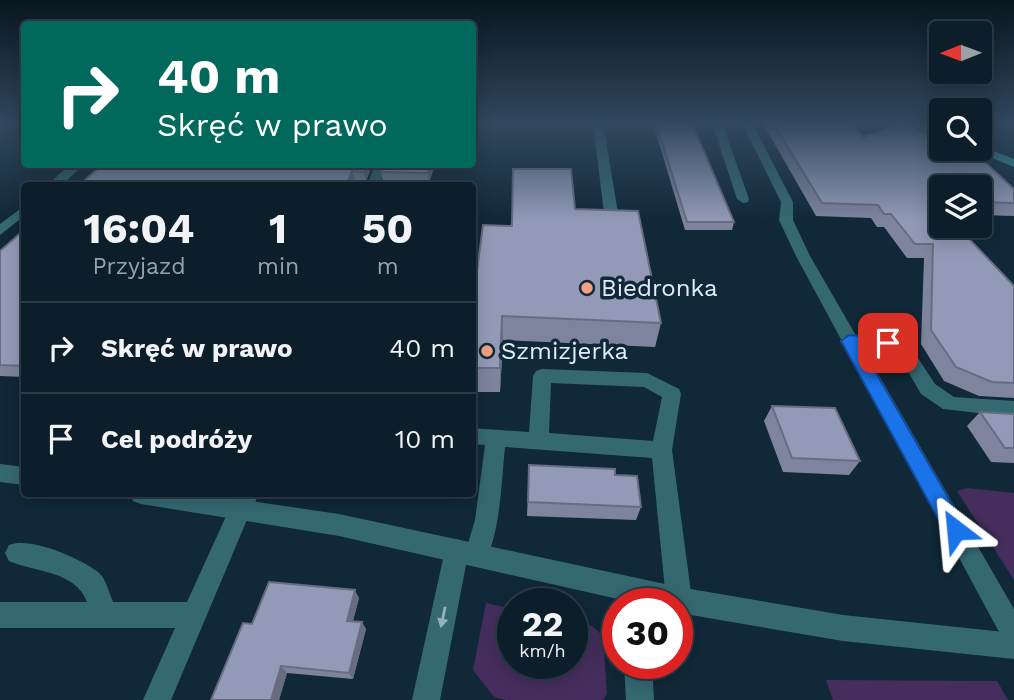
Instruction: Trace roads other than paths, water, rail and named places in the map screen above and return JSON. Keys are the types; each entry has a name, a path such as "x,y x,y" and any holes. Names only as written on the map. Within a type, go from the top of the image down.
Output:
{"main road":[{"path":"995,156 1014,163"}],"street":[{"path":"603,156 611,213"},
{"path":"728,156 743,199"},
{"path":"764,156 787,202 786,220 849,341 1014,634"},
{"path":"58,182 73,168"},
{"path":"0,231 21,213"},
{"path":"849,341 888,343 904,350 928,389 950,404 1014,409"},
{"path":"539,441 542,376 647,380 672,394 662,450 678,588"},
{"path":"476,436 662,450"},
{"path":"426,700 467,553 486,520 496,438"},
{"path":"0,473 21,476"},
{"path":"185,497 244,501 604,588"},
{"path":"157,700 244,501"},
{"path":"17,553 57,562 92,582 105,615"},
{"path":"693,602 843,628 1014,646"},
{"path":"0,615 193,615"},
{"path":"639,679 640,700"}],"place":[{"name":"Biedronka","path":"587,288"},
{"name":"Szmizjerka","path":"487,351"}]}
